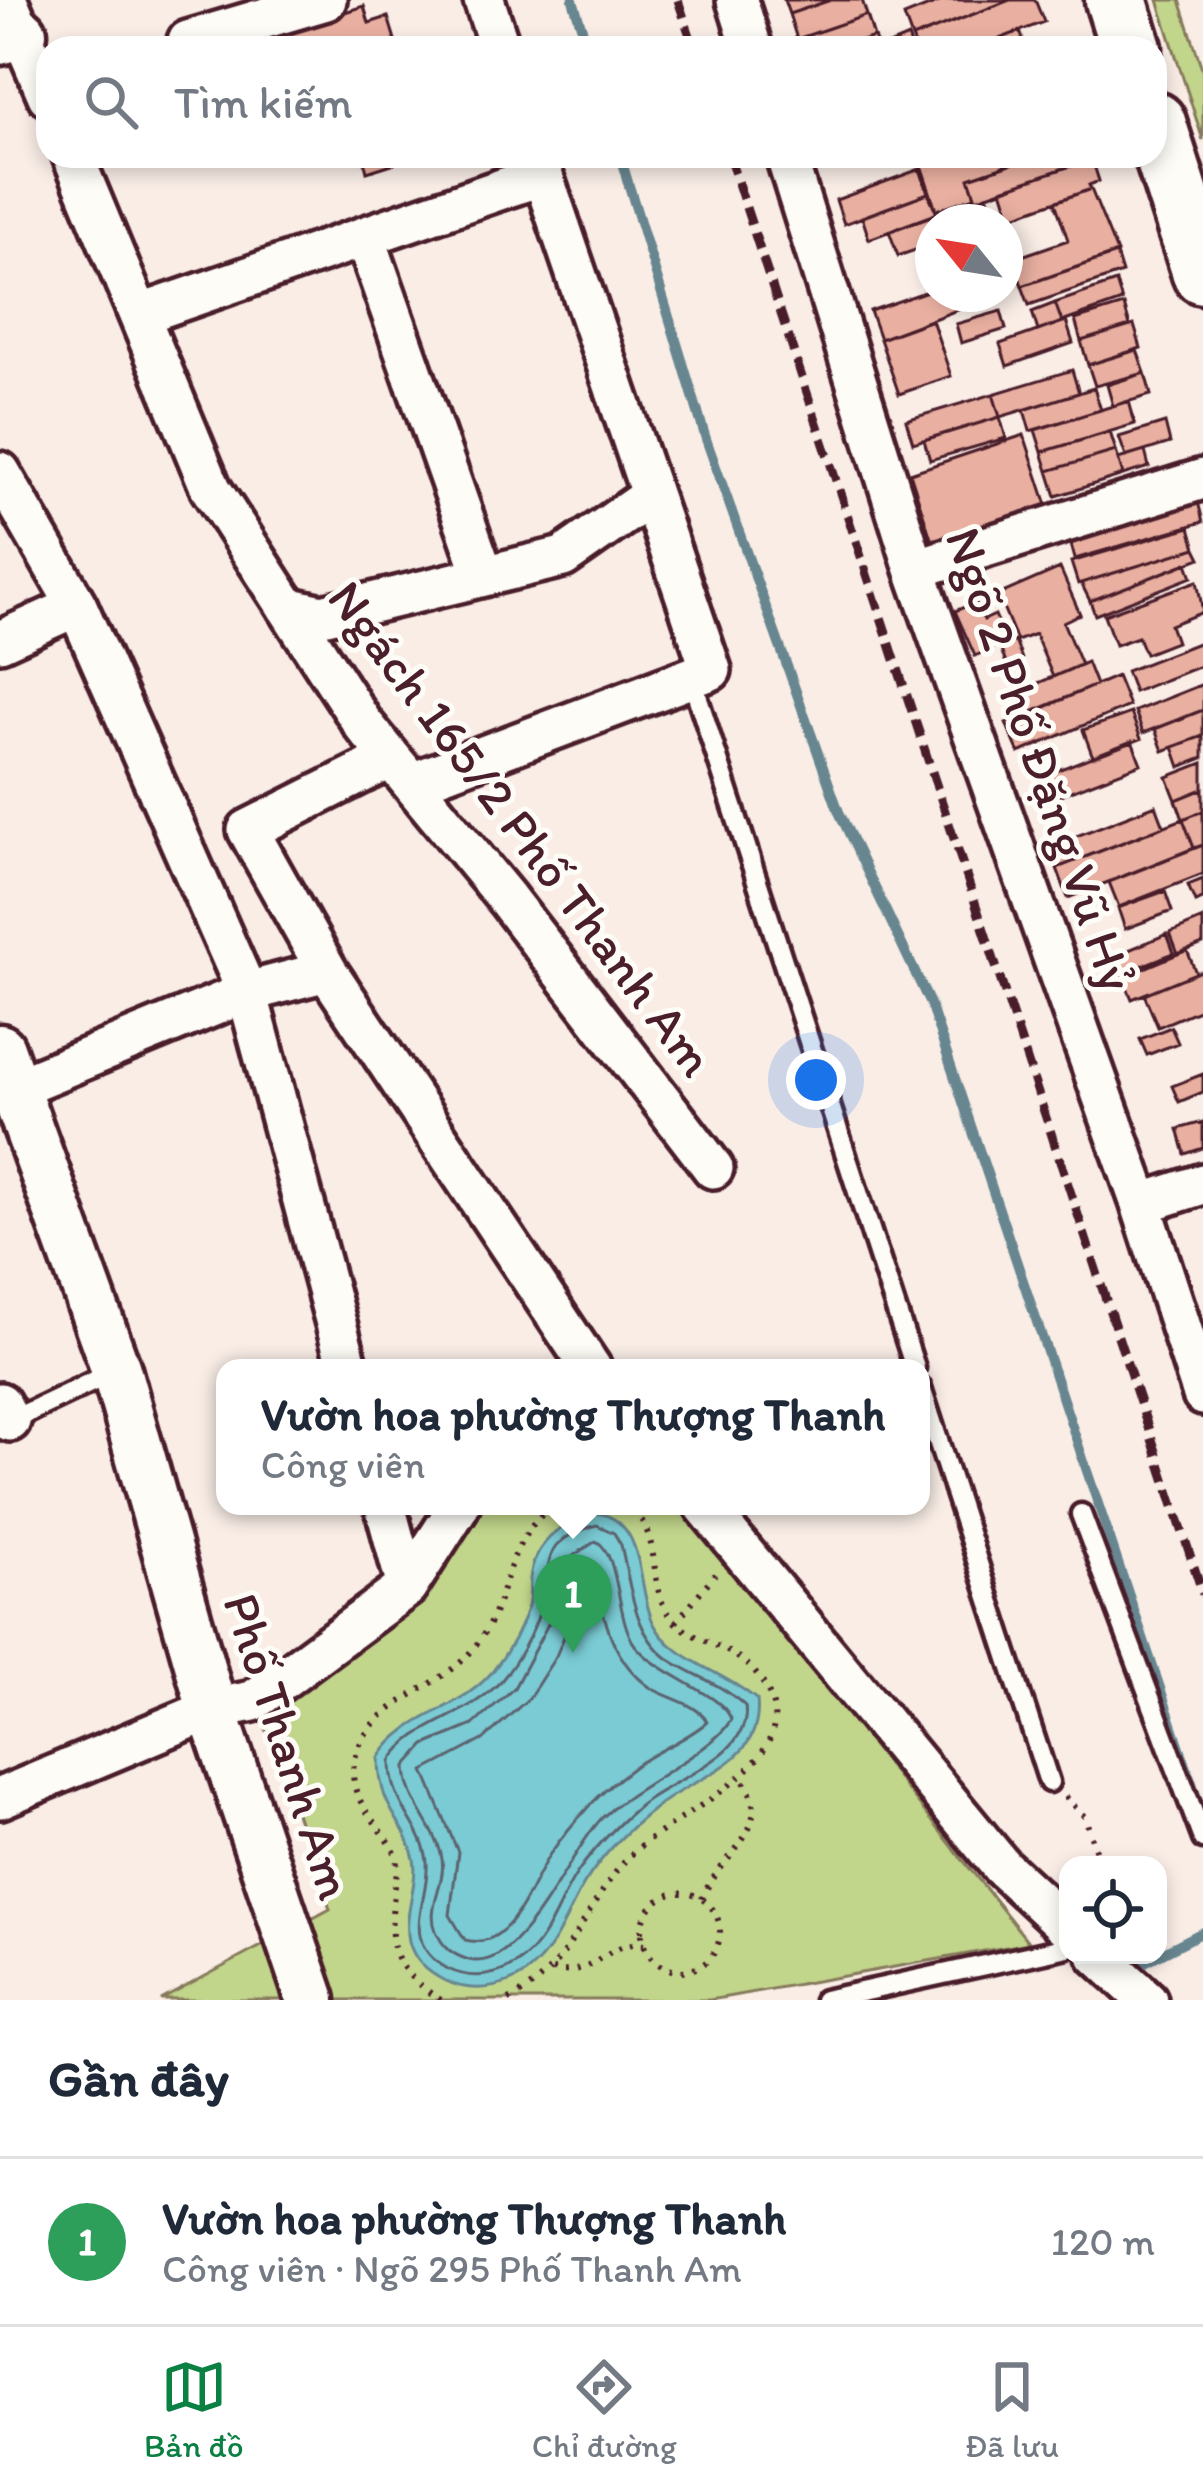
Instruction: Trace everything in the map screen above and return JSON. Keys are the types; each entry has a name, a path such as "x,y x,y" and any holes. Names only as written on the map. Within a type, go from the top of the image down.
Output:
{"main road":[{"path":"1116,0 1127,36"},
{"path":"1167,160 1203,273"}],"street":[{"path":"205,36 326,0"},
{"path":"484,0 496,36"},
{"path":"737,0 748,36"},
{"path":"10,24 36,73"},
{"name":"Ngách 165/2 Phố Thanh Am","path":"78,168 211,489 402,771 713,1168"},
{"path":"139,315 365,236 532,168"},
{"path":"540,168 650,496 701,674 402,771 248,830 326,971 569,1358"},
{"name":"Ngõ 2 Phố Đặng Vũ Hỷ","path":"790,168 915,569 1141,1204 1203,1395"},
{"path":"365,236 484,576"},
{"path":"0,472 77,606 247,992 346,1359"},
{"path":"915,569 1203,479"},
{"path":"287,607 322,615 563,557 650,496"},
{"path":"0,641 77,606"},
{"path":"4,1077 247,992 326,971"},
{"name":"Phố Thanh Am","path":"4,1077 116,1370 212,1709 311,2000"},
{"path":"1141,1204 1203,1184"},
{"path":"388,1515 407,1587"},
{"path":"0,1798 212,1709 253,1701 407,1587 453,1515"},
{"path":"712,1515 1002,1867 1059,1920"},
{"path":"1108,1964 1147,2000"}],"lane":[{"path":"701,674 912,1359"},
{"path":"3,1416 116,1370"},
{"path":"930,1416 1049,1782"},
{"path":"1081,1514 1203,1839"},
{"path":"824,2000 1059,1949"}],"path":[{"path":"441,2000 419,1987 397,1961 389,1925 398,1860 358,1801 353,1777 357,1752 388,1712 443,1679 472,1651 491,1626 521,1535 542,1515"},
{"path":"509,2000 552,1970 634,1851 678,1816 742,1779 773,1729 768,1691 736,1655 676,1622 664,1606 652,1537 635,1515"},
{"path":"676,1622 740,1549"},
{"path":"702,1899 717,1867 751,1829 753,1802 742,1779"},
{"path":"1049,1782 1085,1817 1097,1856"},
{"path":"676,1893 702,1899 719,1920 718,1947 710,1958 687,1971 673,1970 650,1956 642,1931 652,1906 676,1893"},
{"path":"552,1970 580,1972 620,1947 644,1944"}],"green space":[{"path":"1158,0 1180,0 1203,72 1203,140"},
{"path":"476,1515 689,1515 1029,1943 710,2000 161,2000 330,1909 264,1723 433,1583"}],"water":[{"path":"602,1515 624,1528 661,1635 757,1700 756,1721 740,1752 659,1805 608,1852 584,1884 551,1945 528,1972 494,1987 469,1988 445,1981 414,1954 408,1922 414,1859 383,1791 379,1758 404,1731 465,1696 493,1671 525,1614 538,1554 553,1535 573,1522"}],"building":[{"path":"784,0 831,0 789,14"},
{"path":"831,0 862,0 867,15 796,36 789,14"},
{"path":"944,0 1010,0 917,36 911,36 904,16"},
{"path":"1010,0 1035,0 1044,22 1007,36 917,36"},
{"path":"364,6 369,23 388,17 394,36 268,36"},
{"path":"867,15 874,36 806,36"},
{"path":"922,168 999,168 969,178 975,197 934,204"},
{"path":"998,168 1064,168 976,199 969,178"},
{"path":"1065,168 1095,168 1099,181 1089,185 1091,189 1023,213 1023,204 1007,204 1002,189"},
{"path":"920,169 928,193 844,224 836,200"},
{"path":"1091,189 1117,253 1023,286 1023,256 1068,240 1055,202"},
{"path":"928,193 933,204 915,204 915,222 869,239 862,217"},
{"path":"987,195 991,204 962,204"},
{"path":"915,221 915,250 898,256 889,231"},
{"path":"1116,254 1122,273 1029,305 1023,286"},
{"path":"1116,282 1122,301 1062,322 1055,303"},
{"path":"915,295 915,312 952,312 880,339 870,311"},
{"path":"1055,303 1062,322 1038,331 1032,312"},
{"path":"1124,305 1130,326 1081,341 1075,320"},
{"path":"1001,312 1006,329 961,343 956,324"},
{"path":"932,320 951,376 899,394 880,339"},
{"path":"1066,321 1073,343 1007,366 1000,344"},
{"path":"1134,325 1141,348 1088,365 1081,341"},
{"path":"1137,350 1145,373 1095,386 1088,365"},
{"path":"1072,370 1079,393 1000,417 993,394"},
{"path":"1145,373 1151,395 1113,406 1107,385"},
{"path":"1094,388 1101,410 1030,431 1024,410"},
{"path":"993,394 1000,417 913,443 906,420"},
{"path":"1129,401 1135,424 1042,452 1035,430"},
{"path":"1000,417 1006,438 930,460 924,440"},
{"path":"1165,423 1170,443 1126,457 1119,437"},
{"path":"1110,432 1116,451 1048,471 1042,452"},
{"path":"1024,435 1050,514 935,551 910,473"},
{"path":"1116,451 1123,475 1056,496 1048,471"},
{"path":"1145,451 1149,467 1123,475 1118,459"},
{"path":"1196,493 1203,522 1075,559 1067,530"},
{"path":"1190,527 1196,548 1078,584 1071,562"},
{"path":"1196,548 1201,558 1090,601 1081,583"},
{"path":"1187,563 1192,577 1095,615 1090,601"},
{"path":"1060,568 1080,614 1063,622 1081,665 1053,677 1035,634 1017,641 998,595"},
{"path":"1197,581 1203,612 1170,625 1176,642 1145,654 1138,637 1115,645 1104,615"},
{"path":"976,602 984,620 995,615 1008,644 1015,641 1022,659 1007,666 999,645 975,656 955,611"},
{"path":"1203,641 1203,665 1134,692 1126,671"},
{"path":"1087,662 1096,685 1025,716 1015,693"},
{"path":"1117,676 1129,706 1019,753 1006,723"},
{"path":"1203,684 1203,710 1143,733 1135,711"},
{"path":"1203,710 1203,736 1163,751 1155,729"},
{"path":"1131,713 1141,739 1093,757 1083,730"},
{"path":"1203,736 1203,758 1180,767 1173,747"},
{"path":"1132,741 1141,764 1053,798 1045,775"},
{"path":"1203,763 1203,789 1176,800 1167,777"},
{"path":"1203,789 1203,811 1183,819 1176,800"},
{"path":"1156,805 1164,826 1057,868 1048,847"},
{"path":"1203,811 1203,845 1194,848 1183,819"},
{"path":"1183,819 1194,848 1068,898 1057,868"},
{"path":"1203,845 1203,874 1119,907 1109,882"},
{"path":"1203,879 1203,899 1195,902 1188,885"},
{"path":"1165,891 1172,911 1125,929 1118,908"},
{"path":"1203,919 1203,944 1178,954 1170,933"},
{"path":"1167,934 1174,953 1121,974 1114,956"},
{"path":"1187,950 1196,973 1132,999 1123,977"},
{"path":"1203,970 1203,1008 1158,1027 1144,994"},
{"path":"1171,1027 1178,1043 1147,1055 1140,1039"},
{"path":"1203,1074 1203,1092 1179,1102 1172,1086"},
{"path":"1203,1122 1203,1148 1185,1154 1178,1129"}],"waterway":[{"path":"573,0 584,36"},
{"path":"624,168 706,439 839,812 930,1004 1201,1810"},
{"path":"1133,1968 1203,1932"}],"railway":[{"path":"678,0 690,36"},
{"path":"733,168 1203,1594"}],"place":[{"name":"Vườn hoa phường Thượng Thanh","path":"573,1653"}]}
